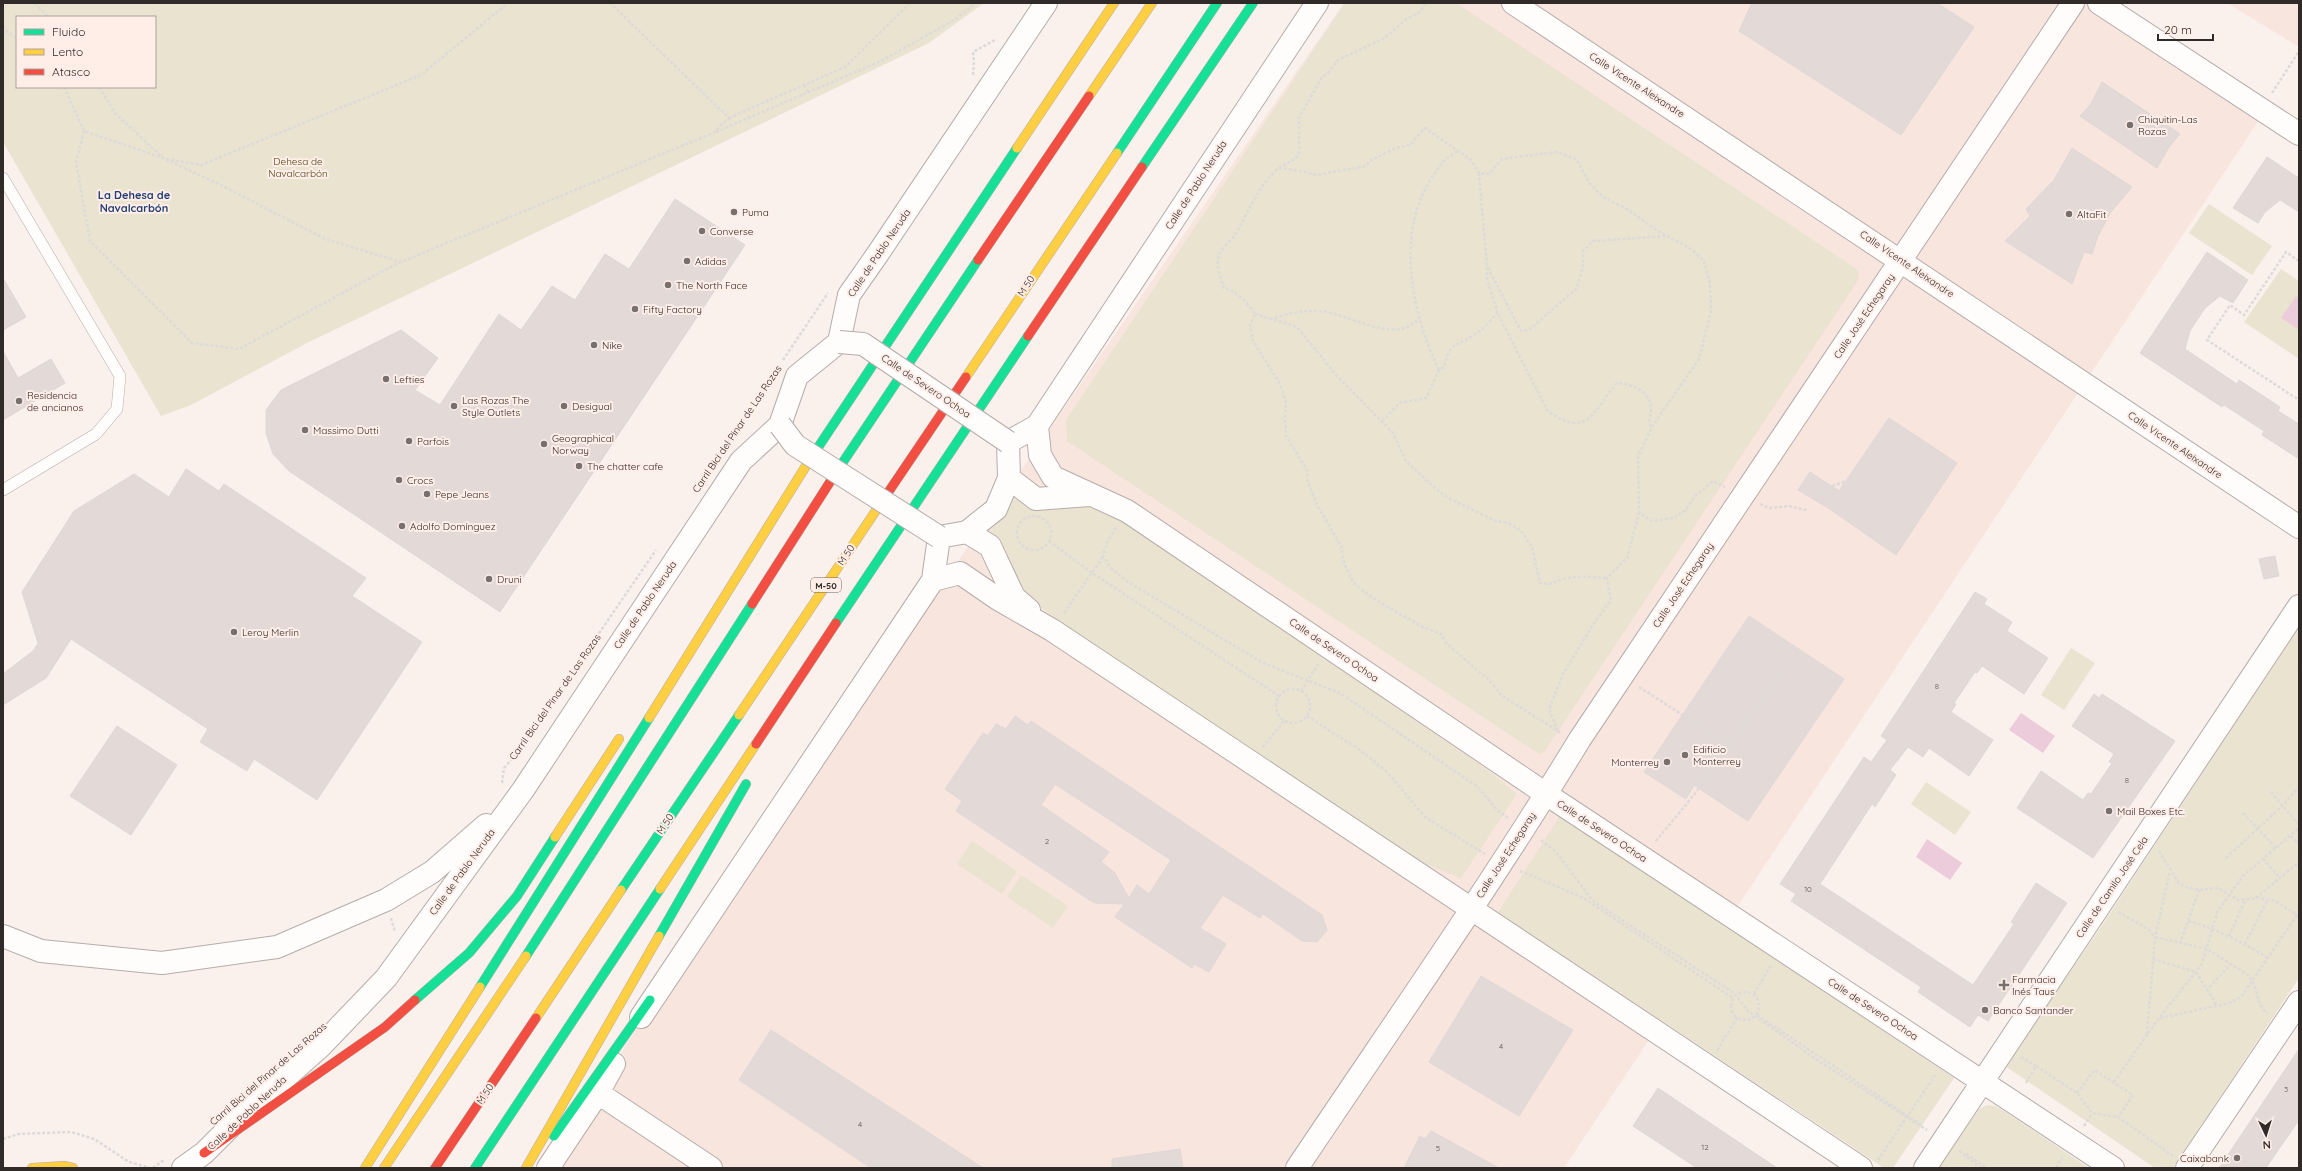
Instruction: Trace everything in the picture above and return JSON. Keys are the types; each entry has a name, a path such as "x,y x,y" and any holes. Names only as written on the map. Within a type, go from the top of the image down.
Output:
{"main road":[{"path":"365,1168 576,837 803,469 1114,3"},
{"path":"384,1168 567,894 864,428 1152,3"},
{"name":"M 50","path":"436,1168 1217,3"},
{"path":"475,1168 847,607 1253,3"},
{"path":"729,571 803,469"},
{"path":"776,732 847,607"},
{"path":"204,1153 385,1027 469,953 517,896 624,730"},
{"path":"526,1168 752,773"},
{"path":"531,1168 650,1000"},
{"path":"32,1168 64,1166 73,1168"}],"street":[{"name":"Calle de Pablo Neruda","path":"174,1163 204,1153 233,1124 321,1046 386,978 506,794 741,461 780,425 796,376 839,342 849,295 877,256 1046,3"},
{"name":"Calle de Pablo Neruda","path":"1008,442 1037,426 1317,3"},
{"name":"Calle Vicente Aleixandre","path":"1513,3 1902,260 2299,528"},
{"name":"Calle José Echegaray","path":"1297,1168 1471,908 1546,794 1580,739 2073,3"},
{"path":"2099,3 2299,134"},
{"name":"Calle de Severo Ochoa","path":"839,342 863,344 1008,442"},
{"path":"780,425 795,445 939,537 967,532 996,509 1009,478 1008,442"},
{"name":"Calle de Severo Ochoa","path":"1037,426 1040,455 1053,477 1127,511 1546,794 2113,1168"},
{"path":"1009,478 1036,499 1092,494"},
{"path":"967,532 990,546 1014,597 1052,630"},
{"path":"548,1168 598,1093 650,1000 933,580 939,537"},
{"path":"933,580 960,573 998,599 1052,630 1707,1065 1869,1165"},
{"name":"Calle de Camilo José Cela","path":"1924,1168 1984,1082 2299,606"},
{"path":"3,936 42,951 162,963 278,947 386,900 432,872 506,794"},
{"path":"2187,1168 2294,1013"},
{"path":"598,1093 711,1168"}],"lane":[{"path":"3,178 120,376 117,409 96,434 3,490"}],"path":[{"path":"35,3 47,16"},
{"path":"100,88 115,113 163,158 201,165 422,75 508,3"},
{"path":"610,3 729,118"},
{"path":"713,133 729,118 845,67 910,3"},
{"path":"64,88 84,131 76,162 90,241 192,343 239,349 400,262 881,62 954,20 976,3"},
{"path":"1425,3 1421,11 1405,20 1385,38 1338,60 1328,73 1322,77 1299,118 1299,155 1293,162 1278,168 1259,192 1235,235 1221,250 1218,261 1224,288 1232,290 1251,307 1255,314 1297,327 1338,377 1393,433 1406,461 1434,487 1448,498 1496,522 1509,523 1520,531 1532,547 1540,583 1549,585 1566,578 1574,577 1607,578 1627,558 1639,513 1638,456 1651,428 1699,359 1711,311 1710,284 1704,261 1691,249 1627,209 1603,197 1590,184 1576,159 1557,152 1502,159 1490,174 1479,173"},
{"path":"3,26 8,33 16,37"},
{"path":"2261,109 2299,51"},
{"path":"804,85 809,93"},
{"path":"1278,168 1301,171 1316,175 1366,166 1370,161 1396,148 1410,145 1425,128 1471,160 1479,173 1487,279 1497,313 1547,410 1559,418 1577,423 1592,417 1617,383 1629,384 1641,389 1648,400 1651,411 1649,421 1651,428"},
{"path":"84,131 163,158 223,186 324,239 400,262"},
{"path":"1439,370 1424,334 1415,301 1412,266 1412,223 1422,193 1442,160 1458,151"},
{"path":"1487,266 1521,330 1529,330 1577,288 1583,266 1583,251 1593,241 1668,236"},
{"path":"2299,261 2286,252 2244,315 2230,305 2207,340 2299,400"},
{"name":"Carril Bici del Pinar de Las Rozas","path":"723,450 834,285 849,295"},
{"path":"1269,319 1291,312 1320,311 1397,330 1413,325 1419,317"},
{"path":"1382,421 1400,403 1426,398 1439,370 1444,366 1448,352 1455,343 1475,335 1497,313"},
{"path":"1255,314 1250,325 1253,341 1257,350 1263,354 1284,396 1286,403 1286,436 1308,470 1308,482 1317,505 1341,546 1344,563 1353,582 1364,592 1386,606 1422,627 1441,634 1448,644 1489,680 1501,695 1558,731 1580,739"},
{"path":"1639,513 1653,520 1673,518 1686,510 1696,495 1713,481 1722,485"},
{"path":"1818,491 1846,481"},
{"path":"1743,496 1769,508 1789,506 1806,510"},
{"path":"1052,630 1103,556 1107,542 1127,511"},
{"path":"1029,517 1042,518 1048,524 1051,533 1048,541 1042,548 1034,550 1025,548 1019,542 1017,533 1019,525 1029,517"},
{"path":"1048,541 1092,573 1279,696"},
{"name":"Carril Bici del Pinar de Las Rozas","path":"506,794 503,782 504,768 515,756 568,680 657,548"},
{"path":"1103,556 1111,568 1128,582 1170,609 1263,663 1340,693 1451,768 1478,787 1497,810 1556,852 1593,901 1735,996 1748,1011 1756,1015 1820,1062 1987,1168"},
{"path":"1558,731 1549,709 1563,674 1594,623 1611,600 1607,578"},
{"path":"1301,691 1329,647"},
{"path":"1622,676 1729,745"},
{"path":"1643,858 1694,795 1780,676"},
{"path":"1293,689 1301,691 1308,698 1310,707 1306,716 1300,721 1292,723 1284,721 1278,714 1275,705 1279,696 1285,690 1293,689"},
{"path":"1251,762 1284,721"},
{"path":"2226,858 2282,806 2299,787"},
{"path":"2271,792 2299,825"},
{"path":"2243,813 2276,848"},
{"path":"2114,1082 2147,1034 2202,964 2207,949 2211,927 2217,912 2229,895 2243,876 2299,828"},
{"path":"2291,836 2299,844"},
{"path":"2144,839 2160,851 2170,871 2179,882 2199,890 2218,888 2238,900 2255,898 2268,899 2275,901 2298,914 2241,997 2230,1003 2159,1018"},
{"path":"2263,859 2280,878"},
{"path":"2255,898 2299,862"},
{"path":"2147,1034 2154,937 2170,871"},
{"path":"2180,944 2199,890"},
{"path":"2229,936 2246,899"},
{"path":"2245,944 2268,899"},
{"path":"386,900 396,935"},
{"path":"2104,900 2124,917 2148,929 2154,937 2207,949 2253,979 2263,1011 2294,1013"},
{"path":"2188,921 2211,927 2245,944 2268,958"},
{"path":"1754,994 1781,949"},
{"path":"2153,959 2196,972 2206,991 2217,1006"},
{"path":"2206,991 2231,964"},
{"path":"1746,991 1754,994 1759,1000 1760,1008 1756,1015 1744,1020 1737,1018 1732,1012 1730,1005 1735,996 1746,991"},
{"path":"1707,1065 1737,1018"},
{"path":"2018,1055 2077,1093 2092,1114 2118,1118 2187,1168"},
{"path":"1869,1165 1907,1116 1947,1058"},
{"path":"2026,1083 2036,1066"},
{"path":"2077,1093 2094,1070 2114,1082 2133,1095 2118,1118"},
{"path":"3,1139 18,1134 71,1132 94,1139 129,1162 152,1168 174,1163"},
{"path":"1943,1140 1981,1168"},
{"path":"2023,1168 2042,1168"}],"shaded area":[{"path":"1344,3 2089,3 2261,117 1564,1168 549,1168 654,1001"},
{"path":"2227,3 2299,3 2299,47"},
{"path":"2296,296 2299,299 2299,330 2281,318"},
{"path":"2021,713 2055,736 2043,753 2009,730"},
{"path":"1927,839 1962,863 1950,880 1916,857"}],"green space":[{"name":"Dehesa de Navalcarbón","path":"3,3 984,3 929,43 307,343 191,405 161,416 3,142"},
{"path":"1345,3 1456,3 1858,270 1859,279 1544,752 1539,754 1067,441 1066,420"},
{"path":"2209,204 2272,246 2252,275 2189,233"},
{"path":"2281,269 2299,281 2299,359 2244,322"},
{"path":"1013,497 1038,509 1090,507 1129,524 1486,769 1517,794 1461,878 1425,864 1066,626 1025,595 1005,549 990,532 1004,516"},
{"path":"2299,626 2299,978 2173,1168 2155,1168 2005,1066 2101,927"},
{"path":"2071,648 2095,663 2064,710 2041,695"},
{"path":"1926,782 1971,812 1955,835 1911,804"},
{"path":"1560,816 1954,1078 1893,1168 1884,1168 1498,912"},
{"path":"972,841 1017,871 1002,894 957,864"},
{"path":"1021,875 1068,906 1053,928 1007,897"},
{"path":"1987,1105 1995,1106 2004,1111 2089,1168 1938,1168 1979,1109"}],"building":[{"path":"1752,3 1937,3 1974,27 1901,135 1739,31"},
{"name":"Chiquitin-Las Rozas","path":"2102,82 2180,134 2169,147 2157,168 2080,116 2091,104"},
{"name":"AltaFit","path":"2072,148 2132,187 2111,212 2098,236 2092,254 2084,252 2072,284 2005,241 2030,216 2026,209 2054,180"},
{"path":"2267,157 2299,178 2299,212 2280,200 2265,212 2258,223 2233,208"},
{"name":"Las Rozas The Style Outlets","path":"675,199 745,245 500,612 289,471 273,454 266,433 266,410 281,390 401,330 438,358 415,390 440,405 499,314 521,330 552,286 575,300 605,254 629,269"},
{"path":"2207,252 2248,280 2233,303 2220,296 2205,308 2190,331 2185,349 2237,384 2239,380 2280,407 2278,411 2299,424 2299,459 2262,435 2264,431 2224,405 2222,407 2140,353"},
{"path":"3,278 26,317 3,330"},
{"name":"Residencia de ancianos","path":"3,351 18,378 51,359 65,383 3,420"},
{"path":"1889,418 1957,463 1896,555 1828,508 1798,490 1810,472 1839,491"},
{"name":"Leroy Merlin","path":"186,469 219,491 224,484 366,578 352,596 422,642 317,800 254,759 247,771 200,742 208,729 71,639 46,678 3,705 3,674 33,651 38,643 22,592 74,511 134,474 169,497"},
{"path":"2275,556 2279,576 2264,579 2259,559"},
{"path":"1975,592 1987,599 1984,604 2012,622 2007,631 2048,658 2024,694 1982,666 1977,673 1975,672 1954,703 1956,704 1951,712 1993,740 1969,776 1929,748 1923,757 1908,747 1890,770 1896,775 1875,807 1872,804 1820,884 1973,985 2014,924 2011,922 2036,883 2067,903 1988,1021 1978,1015 1970,1027 1918,992 1921,987 1791,901 1796,894 1780,884 1864,757 1871,762 1887,740 1881,736"},
{"path":"1749,616 1844,679 1748,821 1694,785 1686,799 1644,772"},
{"path":"2094,694 2099,698 2102,694 2175,741 2093,858 2017,808 2041,771 2083,800 2088,793 2091,794 2112,763 2109,762 2114,754 2072,726"},
{"path":"1015,716 1028,725 1031,721 1322,915 1327,930 1317,942 1302,941 1263,914 1260,918 1223,895 1200,928 1226,944 1209,972 1194,964 1192,968 1115,917 1124,904 1095,903 956,811 962,801 945,789 983,733 988,736 996,724 1006,729","holes":["1055,784 1171,860 1149,894 1137,885 1129,898 1114,872 1101,862 1109,852 1041,805"]},
{"path":"117,726 177,765 131,835 70,796"},
{"path":"1481,976 1573,1030 1519,1116 1429,1062"},
{"path":"771,1030 983,1168 871,1168 739,1080"},
{"path":"2299,1049 2299,1120 2266,1168 2219,1168"},
{"path":"1658,1088 1777,1168 1697,1168 1633,1126"},
{"path":"1431,1131 1499,1168 1404,1168 1420,1136 1425,1139"},
{"path":"1180,1149 1183,1168 1112,1168 1112,1159"}],"traffic: fast":[{"path":"1117,153 1217,3"},
{"path":"1142,167 1253,3"},
{"path":"809,461 1017,148"},
{"path":"837,471 978,260"},
{"path":"836,623 1028,336"},
{"path":"526,956 752,604"},
{"path":"621,890 739,715"},
{"path":"480,987 649,718"},
{"path":"659,936 746,784"},
{"path":"415,1000 469,953 517,896 555,837"},
{"path":"475,1168 660,889"},
{"path":"554,1136 650,1000"}],"traffic: slow":[{"path":"1017,148 1114,3"},
{"path":"1089,96 1152,3"},
{"path":"966,377 1117,153"},
{"path":"649,718 809,461"},
{"path":"739,715 883,500"},
{"path":"555,837 619,739"},
{"path":"660,889 756,744"},
{"path":"536,1018 621,890"},
{"path":"526,1168 659,936"},
{"path":"384,1168 526,956"},
{"path":"365,1168 480,987"},
{"path":"32,1168 64,1166 73,1168"}],"traffic: jam":[{"path":"978,260 1089,96"},
{"path":"1028,336 1142,167"},
{"path":"883,500 966,377"},
{"path":"752,604 837,471"},
{"path":"756,744 836,623"},
{"path":"204,1153 385,1027 415,1000"},
{"path":"435,1168 536,1018"}],"place":[{"name":"Chiquitin-Las Rozas","path":"2130,125"},
{"name":"Puma","path":"734,212"},
{"name":"AltaFit","path":"2069,214"},
{"name":"Converse","path":"702,231"},
{"name":"Adidas","path":"687,261"},
{"name":"The North Face","path":"668,285"},
{"name":"Fifty Factory","path":"635,309"},
{"name":"Nike","path":"594,345"},
{"name":"Lefties","path":"386,379"},
{"name":"Residencia de ancianos","path":"19,401"},
{"name":"Las Rozas The Style Outlets","path":"454,406"},
{"name":"Desigual","path":"564,406"},
{"name":"Massimo Dutti","path":"305,430"},
{"name":"Parfois","path":"409,441"},
{"name":"Geographical Norway","path":"544,444"},
{"name":"The chatter cafe","path":"579,466"},
{"name":"Crocs","path":"399,480"},
{"name":"Pepe Jeans","path":"427,494"},
{"name":"Adolfo Domínguez","path":"402,526"},
{"name":"Druni","path":"489,579"},
{"name":"Leroy Merlin","path":"234,632"},
{"name":"Edificio Monterrey","path":"1685,755"},
{"name":"Monterrey","path":"1667,762"},
{"name":"Mail Boxes Etc.","path":"2109,811"},
{"name":"Farmacia Inés Taus","path":"2004,985"},
{"name":"Banco Santander","path":"1985,1010"},
{"name":"Caixabank","path":"2237,1158"}],"district":[{"name":"La Dehesa de Navalcarbón","path":"134,201"}]}
